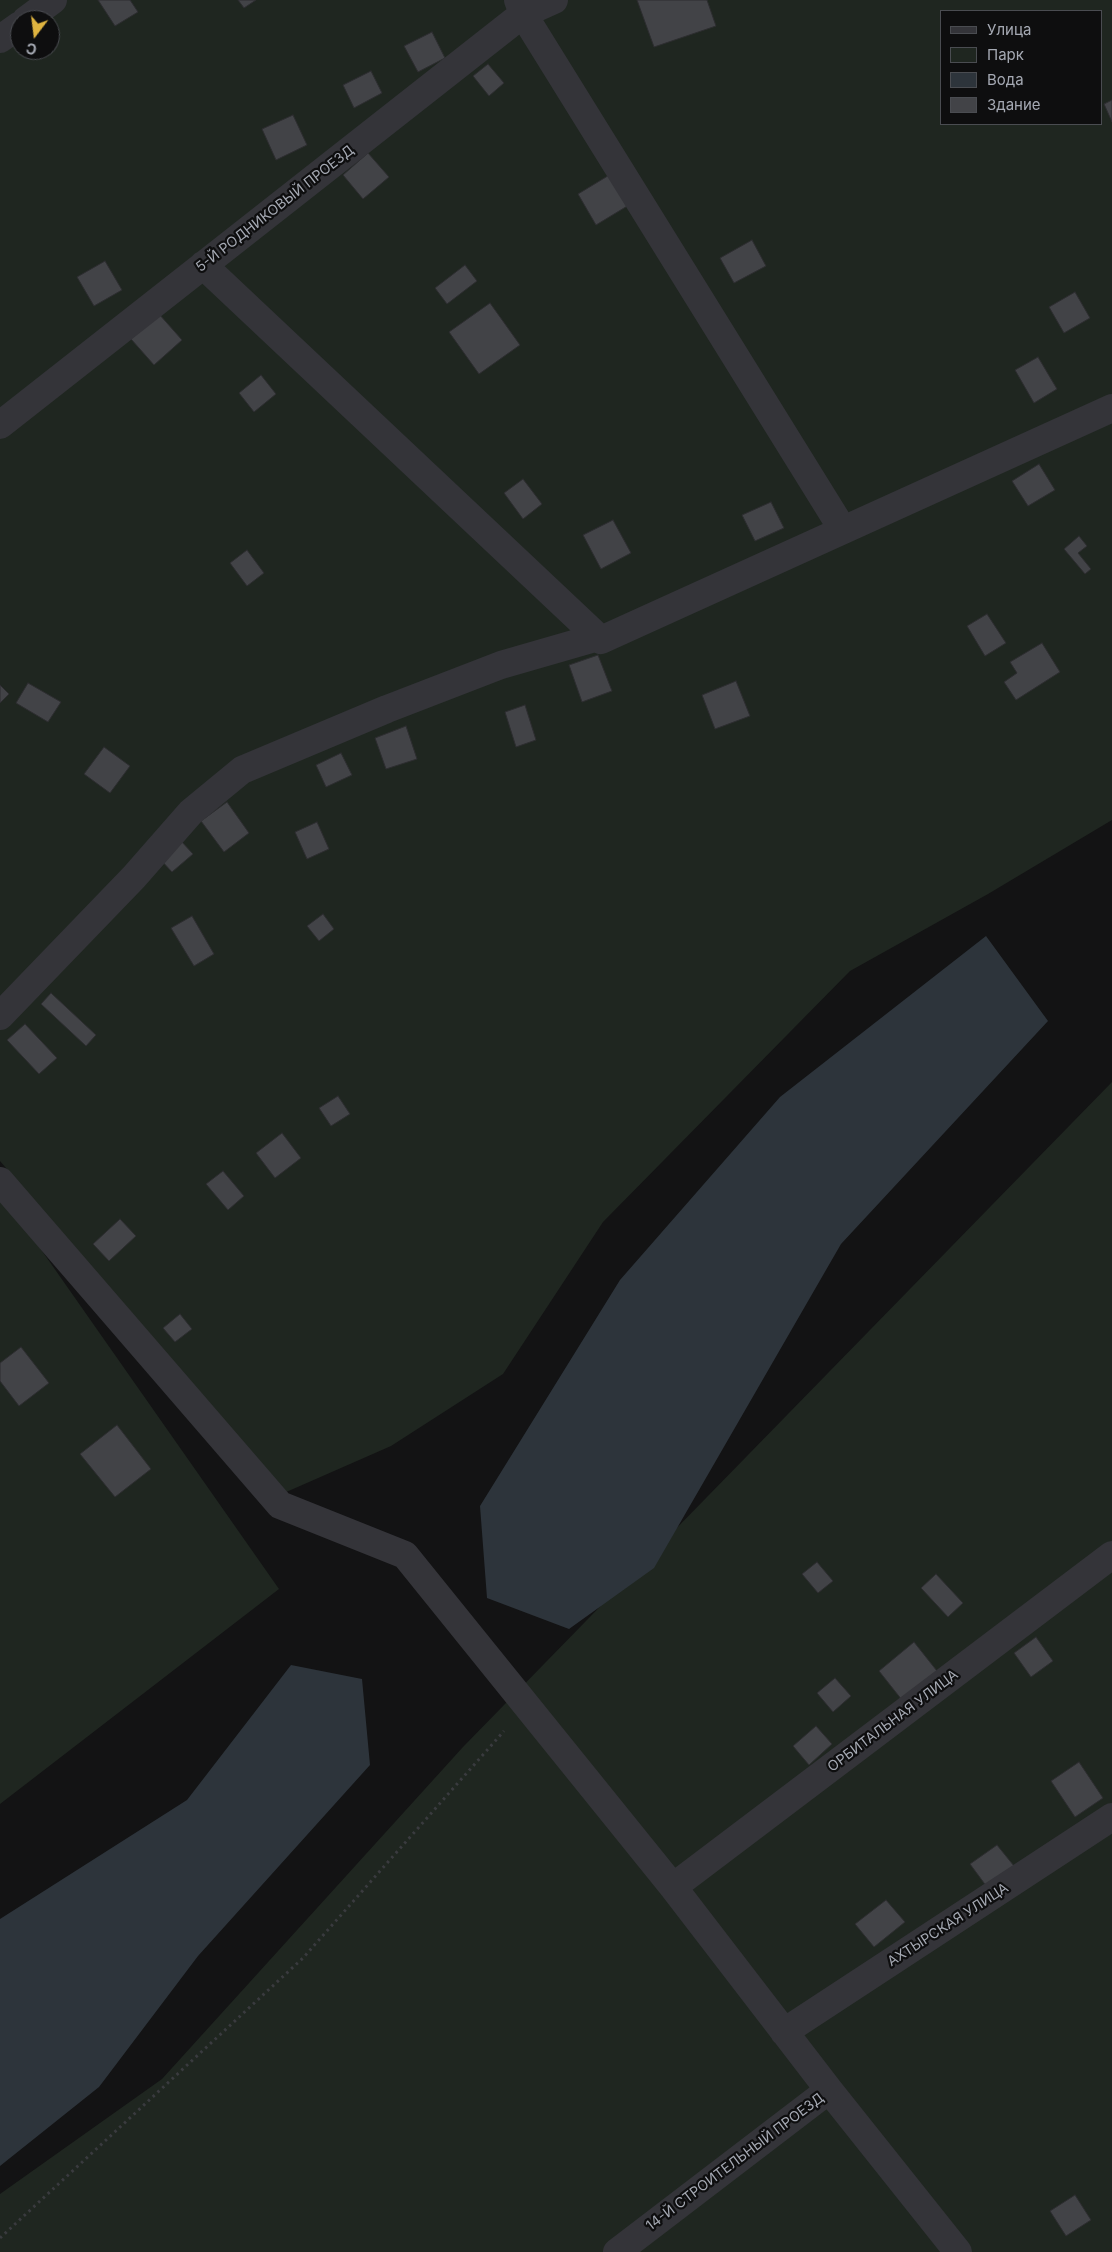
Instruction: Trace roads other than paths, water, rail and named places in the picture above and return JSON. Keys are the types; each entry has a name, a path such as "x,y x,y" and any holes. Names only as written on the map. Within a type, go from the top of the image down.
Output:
{"street":[{"path":"40,10 54,0"},
{"name":"5-Й РОДНИКОВЫЙ ПРОЕЗД","path":"0,425 203,265 520,7 554,0"},
{"path":"520,7 843,530"},
{"path":"203,265 601,640 1112,408"},
{"path":"0,1016 134,877 191,812 242,770 387,709 501,665 598,637"},
{"path":"0,1181 280,1505 404,1555 673,1887 829,2090 958,2252"},
{"name":"ОРБИТАЛЬНАЯ УЛИЦА","path":"673,1887 1112,1555"},
{"name":"АХТЫРСКАЯ УЛИЦА","path":"784,2032 1112,1817"},
{"name":"14-Й СТРОИТЕЛЬНЫЙ ПРОЕЗД","path":"616,2252 829,2090"}],"water":[{"path":"986,936 1048,1021 841,1244 654,1568 569,1629 487,1598 480,1506 620,1280 780,1097"},
{"path":"291,1665 362,1679 370,1765 198,1956 99,2087 0,2166 0,1919 187,1800"}]}
